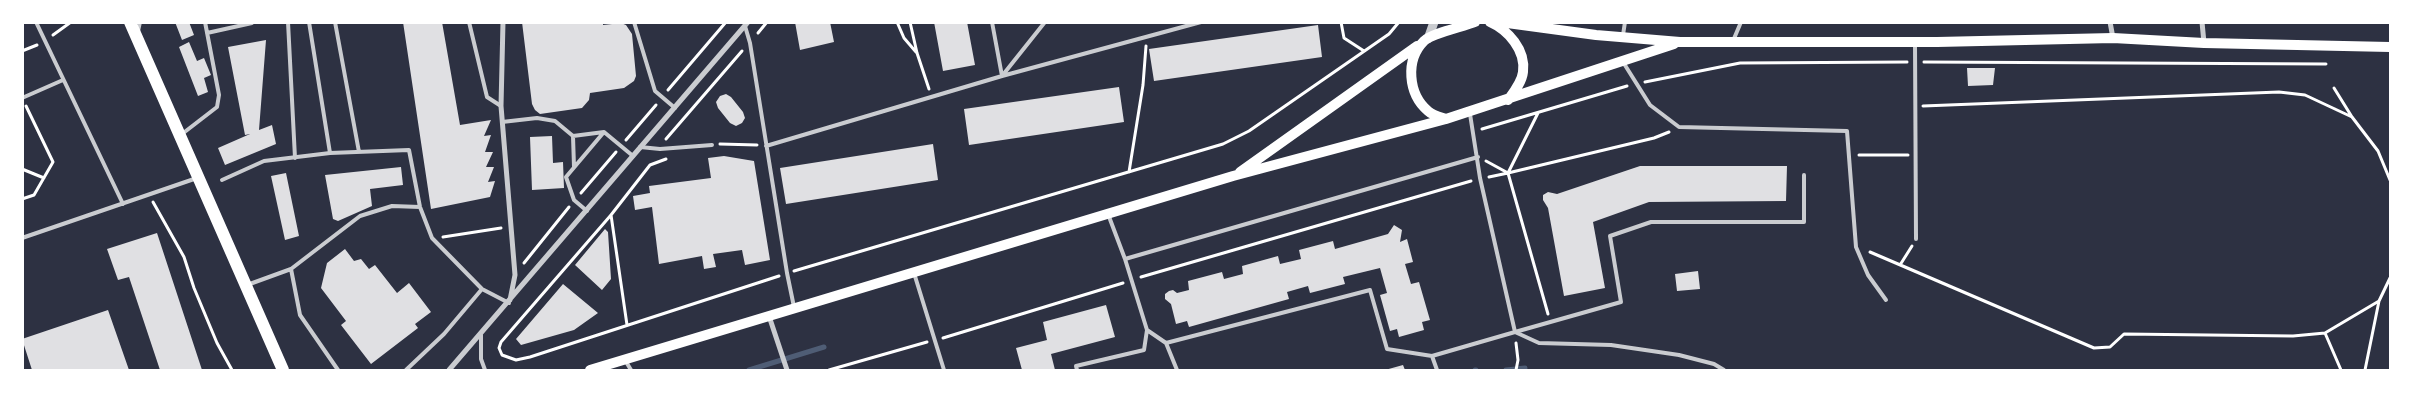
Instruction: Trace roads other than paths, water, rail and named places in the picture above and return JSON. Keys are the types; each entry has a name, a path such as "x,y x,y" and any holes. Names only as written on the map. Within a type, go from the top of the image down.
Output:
{"main road":[{"path":"130,22 283,370"},
{"path":"1233,176 1426,40 1475,22"},
{"path":"1490,22 1510,35 1522,59 1523,72 1517,87 1508,100"},
{"path":"1500,22 1623,38 1680,42 1915,42 2113,38 2204,43 2390,47"},
{"path":"1426,40 1414,54 1411,77 1414,90 1429,112 1446,119"},
{"path":"590,370 1233,176 1446,119 1680,42"}],"street":[{"path":"503,22 501,106 515,275 509,303"},
{"path":"1426,40 1434,22"},
{"path":"2110,22 2113,38"},
{"path":"2202,22 2204,43"},
{"path":"449,370 509,303 746,24"},
{"path":"769,316 786,368"}],"lane":[{"path":"36,22 123,204"},
{"path":"136,38 140,22"},
{"path":"180,135 217,107 219,94 205,22"},
{"path":"288,22 295,158"},
{"path":"309,22 330,154"},
{"path":"335,22 359,152"},
{"path":"469,22 487,97 501,106"},
{"path":"634,22 655,92 675,108"},
{"path":"992,22 1002,76"},
{"path":"1002,76 1045,22"},
{"path":"766,146 1002,76 1201,22"},
{"path":"1623,38 1624,22"},
{"path":"1733,42 1741,22"},
{"path":"207,33 252,23"},
{"path":"746,24 794,309"},
{"path":"1915,42 1917,106 1916,240"},
{"path":"1623,62 1650,106 1679,127 1847,131 1856,247 1868,275 1886,300"},
{"path":"23,98 63,80"},
{"path":"1469,111 1480,178 1515,332"},
{"path":"502,122 537,118 555,121 573,136 604,132 633,156"},
{"path":"587,211 574,200 566,177 604,132"},
{"path":"573,136 574,168"},
{"path":"640,147 660,149 712,145"},
{"path":"222,180 264,161 330,154 409,150 420,207 432,238 482,289 509,303"},
{"path":"1125,259 1478,157"},
{"path":"1166,343 1370,290 1387,349 1432,356 1621,302 1610,236 1651,222 1804,222 1804,175"},
{"path":"22,238 199,178"},
{"path":"245,286 291,269 360,216 392,206 420,207"},
{"path":"1077,370 1076,366 1144,350 1147,330 1125,259 1108,214"},
{"path":"291,269 300,315 338,370"},
{"path":"914,273 944,370"},
{"path":"406,370 444,334 482,289"},
{"path":"1147,330 1166,343 1177,370"},
{"path":"1515,332 1539,343 1611,345 1679,355 1714,364 1724,370"},
{"path":"482,334 481,359 485,370"},
{"path":"1432,356 1436,370"},
{"path":"625,360 631,370"}],"waterway":[{"path":"749,370 824,347"},
{"path":"1506,370 1525,368"}]}
